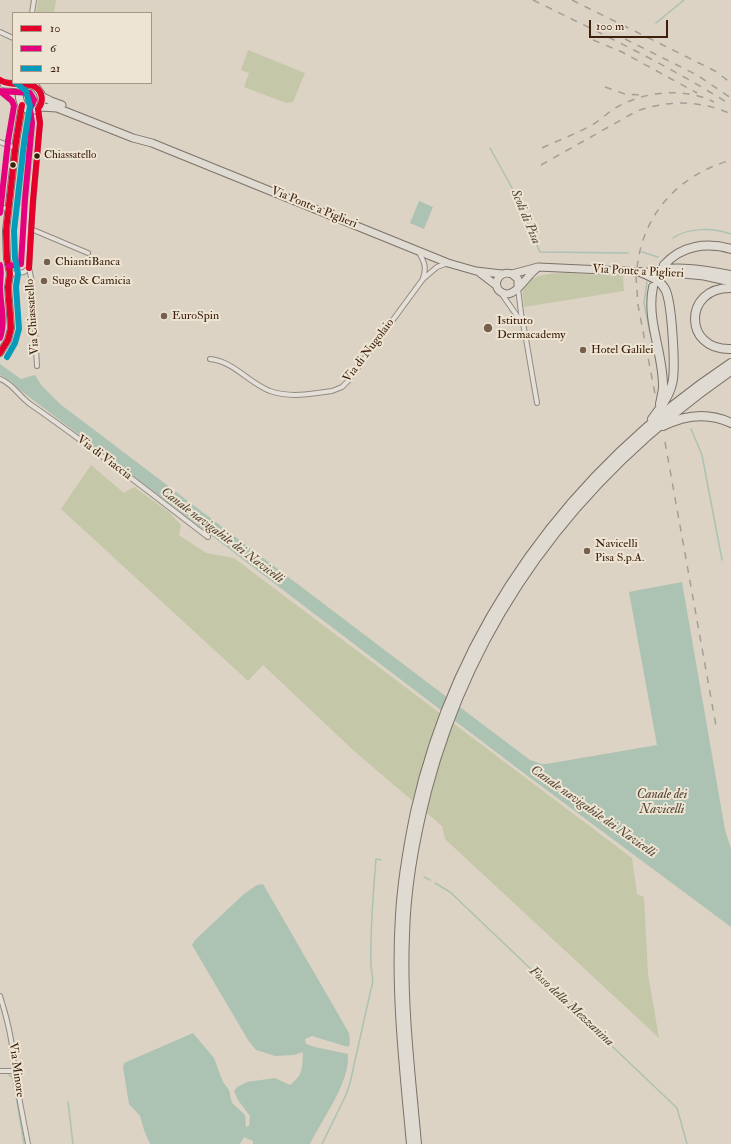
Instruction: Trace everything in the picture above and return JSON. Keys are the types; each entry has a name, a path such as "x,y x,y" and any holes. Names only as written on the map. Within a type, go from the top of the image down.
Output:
{"highway":[{"path":"664,265 676,255 693,247 709,245 731,249"},
{"path":"644,272 666,268 687,269 731,275"},
{"path":"644,272 661,284 666,291 669,300 674,372 670,391 648,431"},
{"path":"653,287 651,308 663,378 663,392 659,409"},
{"path":"731,288 716,290 706,295 697,306 694,318 698,333 704,340 716,347 731,349"},
{"path":"417,1144 405,1004 405,935 413,836 425,773 441,725 460,676 491,615 521,568 554,523 581,491 605,466 714,374 731,363"},
{"path":"648,431 731,371"},
{"path":"648,431 688,417 711,416 731,423"},
{"path":"411,1144 398,972 401,900 405,862 413,836"}],"main road":[{"path":"2,82 19,96 22,105 27,109 31,111 39,108 42,102 38,89 33,85 17,84"},
{"path":"2,82 12,83"},
{"path":"19,96 24,85"},
{"name":"Via Ponte a Piglieri","path":"41,96 145,138 152,143"},
{"name":"Via Ponte a Piglieri","path":"39,108 57,108 133,138 152,143 448,263 476,271 502,274"},
{"path":"518,287 518,279 512,274 502,274 497,280 499,289 505,294 510,294 515,292 532,272 538,268 544,267"},
{"name":"Via Ponte a Piglieri","path":"512,274 544,267 690,274 731,282"},
{"name":"Via Ponte a Piglieri","path":"476,271 487,277 499,289"}],"street":[{"path":"32,12 34,0"},
{"path":"0,32 12,38"},
{"path":"0,352 7,344 11,331 8,287 10,274 6,246 7,209 22,105"},
{"name":"Via Chiassatello","path":"37,366 32,282 29,268 40,123 39,108"},
{"path":"0,142 15,148"},
{"path":"0,207 7,209"},
{"path":"31,229 88,253"},
{"path":"417,250 425,264 423,279"},
{"name":"Via di Nugolaio","path":"210,359 226,364 262,387 274,392 295,395 332,391 337,389 348,381 423,279 437,267 448,263"},
{"name":"Via Chiassatello","path":"10,274 24,272 29,268"},
{"path":"518,287 523,326 537,403"},
{"path":"499,289 518,315 523,326"},
{"name":"Via di Viaccia","path":"0,380 4,381 22,398 61,425 208,537"},
{"name":"Via Minore","path":"0,996 9,1025 14,1071 28,1144"},
{"path":"0,1071 14,1071"}],"shaded area":[{"path":"38,0 56,0 54,12 36,12"},
{"path":"248,50 305,73 293,102 286,103 244,87 249,73 241,70"},
{"path":"31,92 35,94 37,98 35,102 31,104 27,102 25,98 27,94"},
{"path":"24,114 35,117 36,131 28,206 16,206"},
{"path":"562,273 623,276 624,291 524,307 523,291 529,281 539,276"},
{"path":"91,465 124,493 134,487 169,512 181,525 179,535 206,553 234,558 632,858 637,894 644,897 648,974 659,1038 445,839 442,826 354,751 263,665 248,681 61,509"}],"water":[{"path":"419,201 433,207 424,229 410,223"},
{"name":"Canale dei Navicelli","path":"0,364 21,379 35,375 42,386 60,404 530,760 542,764 657,745 629,592 682,582 725,830 731,849 731,927 521,771 0,375"},
{"path":"263,884 349,1033 350,1044 348,1047 312,1036 305,1039 306,1044 348,1054 345,1076 335,1100 310,1144 253,1144 253,1141 244,1137 240,1144 150,1144 140,1116 129,1104 123,1067 124,1063 193,1033 214,1058 223,1082 229,1090 232,1103 245,1115 246,1127 249,1126 250,1116 238,1100 234,1091 237,1087 247,1082 275,1078 290,1085 300,1074 303,1052 294,1055 275,1056 256,1050 248,1040 192,945 195,940 244,894 257,885"}],"waterway":[{"path":"656,23 684,0"},
{"name":"Scoli di Pisa","path":"490,148 511,186 540,252 628,253"},
{"name":"Scoli di Pisa","path":"673,238 679,234 694,230 709,230 731,234"},
{"name":"Scoli di Pisa","path":"642,252 658,257"},
{"path":"647,282 644,303 650,333"},
{"path":"691,429 702,455 722,560"},
{"path":"322,1144 346,1095 350,1083 372,986 371,925 376,859 381,860"},
{"path":"424,877 430,880"},
{"name":"Fosso della Mezzanina","path":"435,883 450,892 677,1108 687,1144"},
{"path":"9,1075 13,1078 24,1144"},
{"path":"68,1102 73,1144"}],"railway":[{"path":"533,0 683,76 731,105"},
{"path":"572,0 715,71 731,83"},
{"path":"625,39 697,75 731,98"},
{"path":"593,40 622,52 697,93"},
{"path":"605,87 625,94 642,95"},
{"path":"542,148 586,128 617,107 640,97 653,94 678,93 690,94 714,102"},
{"path":"541,165 637,111 649,107 673,103 696,104 719,109 731,114"},
{"path":"637,268 641,248 647,230 667,199 680,186 695,175 731,160"},
{"path":"636,276 638,305 655,394"},
{"path":"665,442 716,726"}],"transit line":[{"name":"10","path":"0,80 5,83 34,86 38,89 42,100 38,109"},
{"name":"21","path":"7,357 15,343 19,329 16,287 18,274 15,258 14,231 24,143 30,106 26,91 17,84"},
{"name":"6","path":"0,91 30,93 34,100 30,109 32,123 21,264 9,266"},
{"name":"6","path":"0,91 12,101 14,106 8,141 0,213"},
{"name":"10","path":"0,353 8,340 11,328 8,287 10,274 7,259 6,231 16,142 22,105"},
{"name":"10","path":"29,268 40,123 38,109"},
{"name":"6","path":"0,265 0,293 3,319 0,338"}],"place":[{"name":"Chiassatello","path":"37,156"},
{"name":"ChiantiBanca","path":"47,262"},
{"name":"Sugo & Camicia","path":"44,281"},
{"name":"EuroSpin","path":"164,316"},
{"name":"Istituto Dermacademy","path":"488,328"},
{"name":"Hotel Galilei","path":"583,350"},
{"name":"Navicelli Pisa S.p.A.","path":"587,551"}],"water label":[{"name":"Canale navigabile dei Navicelli","path":"222,536"},
{"name":"Canale navigabile dei Navicelli","path":"593,812"}]}
